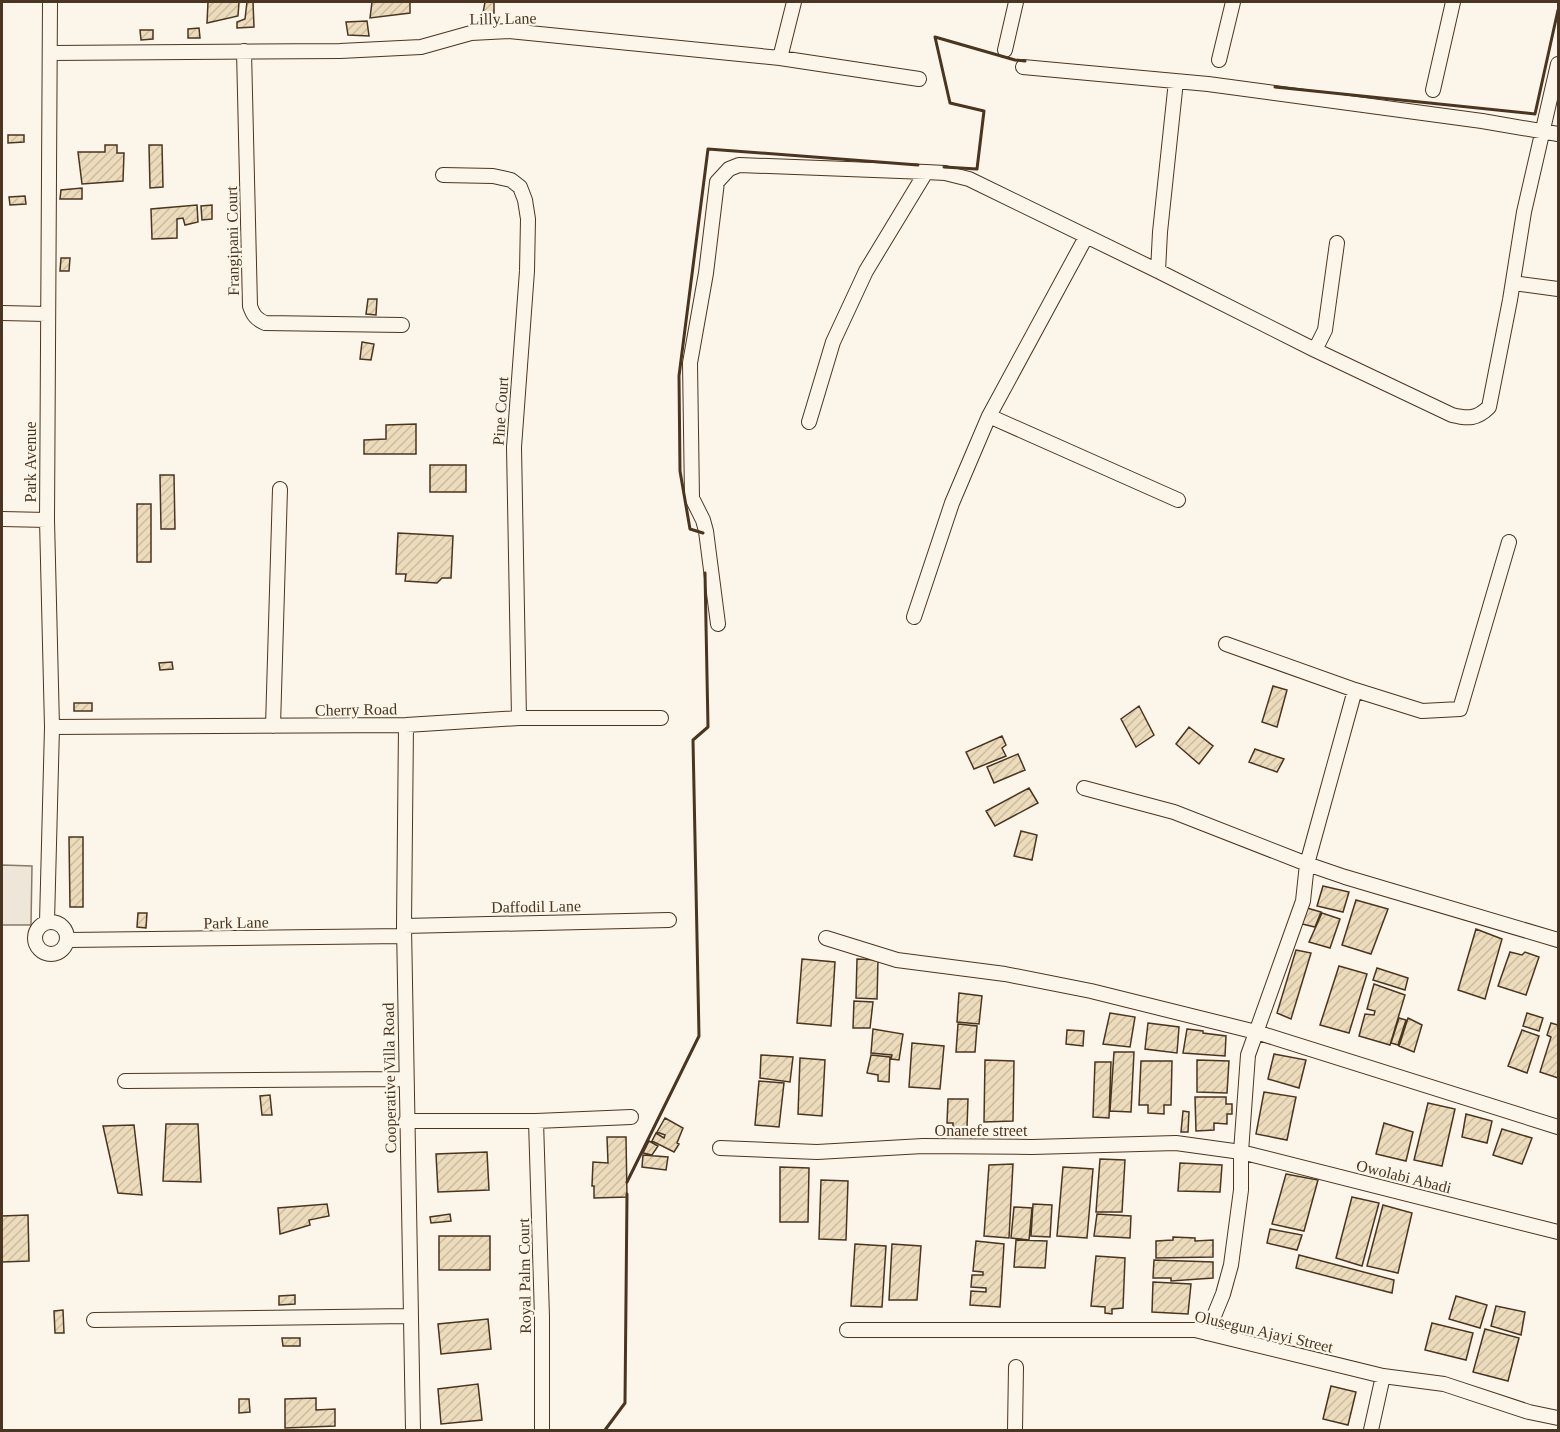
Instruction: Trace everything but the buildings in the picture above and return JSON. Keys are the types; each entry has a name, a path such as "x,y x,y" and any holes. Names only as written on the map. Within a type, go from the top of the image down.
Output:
{"street":[{"name":"Park Avenue","path":"47,922 52,727 47,520 50,2"},
{"path":"780,58 794,2"},
{"path":"1005,50 1016,2"},
{"path":"1219,60 1233,2"},
{"path":"1433,90 1453,2"},
{"name":"Lilly Lane","path":"51,53 340,51 420,47 471,33 509,31 780,58 919,79"},
{"name":"Frangipani Court","path":"244,51 252,313 265,323 402,324"},
{"path":"718,624 706,531 692,498 690,363 717,182 729,169 739,165 926,172 945,173 969,179 1452,415 1465,418 1480,417 1489,407 1524,212 1558,63"},
{"path":"1023,67 1176,81 1482,121 1558,134"},
{"path":"1158,271 1176,81"},
{"path":"809,422 833,342 866,271 926,172"},
{"name":"Pine Court","path":"443,175 493,176 511,180 519,187 525,200 528,219 527,271 514,447 519,718"},
{"path":"914,616 952,502 989,416 1086,237"},
{"path":"1315,350 1325,330 1337,243"},
{"path":"1513,283 1558,290"},
{"path":"2,313 47,314"},
{"path":"989,416 1178,500"},
{"path":"273,726 280,489"},
{"path":"2,519 47,520"},
{"path":"1226,644 1355,690 1422,711 1461,709 1509,542"},
{"path":"1207,1333 1223,1294 1231,1265 1241,1190 1241,1152 1248,1055 1303,901 1307,864 1355,690"},
{"name":"Cherry Road","path":"52,727 273,726 406,724 519,718 661,718"},
{"name":"Cooperative Villa Road","path":"406,724 404,931 413,1431"},
{"path":"1084,788 1174,812 1345,877 1558,940"},
{"name":"Daffodil Lane","path":"404,931 669,920"},
{"path":"47,922 58,923 66,930 68,940 65,948 59,953 51,955 38,948 35,940 36,933 40,926 47,922"},
{"name":"Park Lane","path":"68,940 404,931"},
{"path":"826,938 897,960 1005,974 1091,991 1256,1032 1558,1127"},
{"path":"125,1081 406,1078"},
{"path":"406,1121 536,1121 631,1117"},
{"name":"Royal Palm Court","path":"536,1121 542,1317 542,1431"},
{"name":"Onanefe street","path":"720,1148 817,1152 923,1146 1032,1147 1176,1143 1241,1152"},
{"name":"Owolabi Abadi","path":"1241,1152 1558,1232"},
{"path":"94,1320 410,1316"},
{"name":"Olusegun Ajayi Street","path":"847,1330 1171,1329 1207,1333 1383,1376 1444,1384 1529,1412 1558,1418"},
{"path":"1016,1367 1016,1431"},
{"path":"1371,1431 1383,1376"}],"shaded area":[{"path":"2,865 32,866 31,925 2,925"}],"wall":[{"path":"1275,87 1535,114 1558,10"},
{"path":"944,167 977,169 984,111 950,103 935,37 1025,61"},
{"path":"703,533 690,529 680,471 679,376 708,149 918,165"},
{"path":"627,1182 699,1036 693,740 708,727 705,573"},
{"path":"605,1430 625,1403 627,1194"}]}
